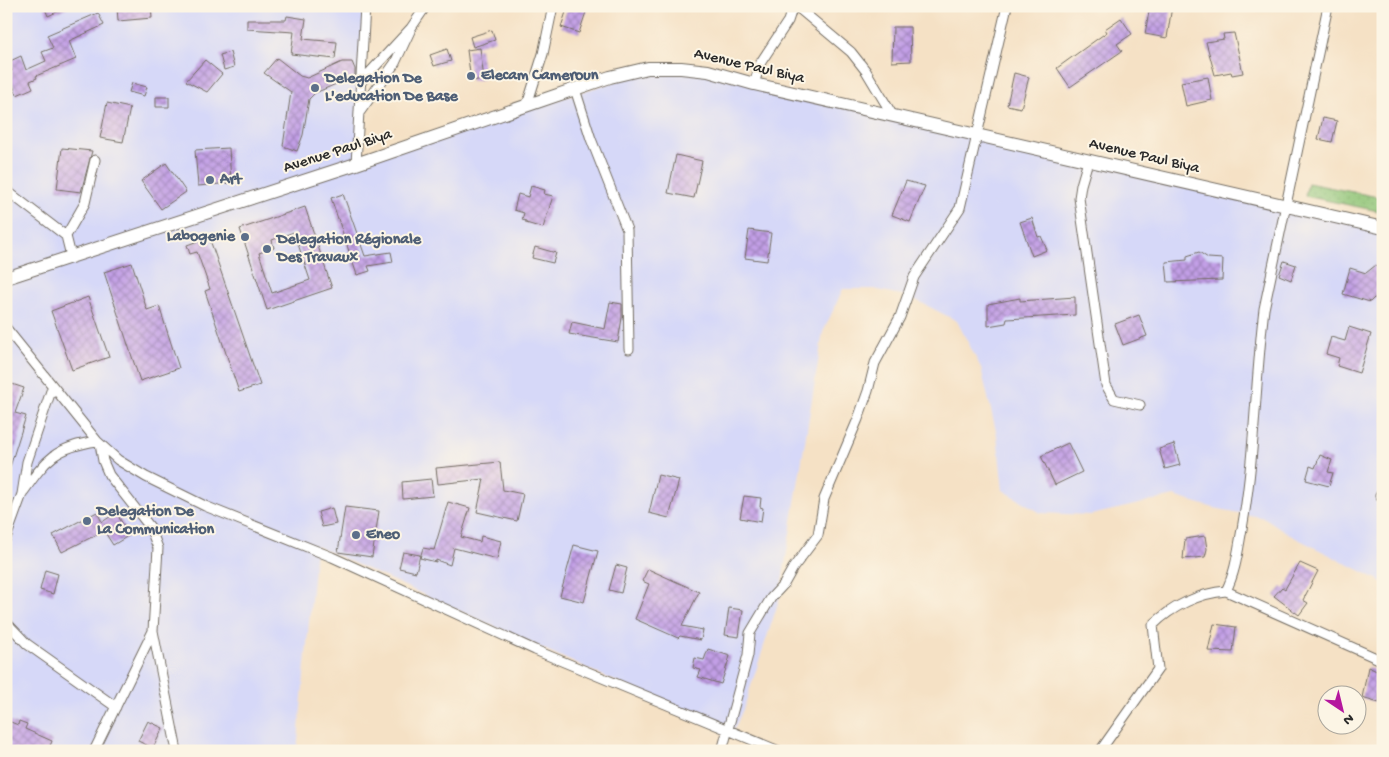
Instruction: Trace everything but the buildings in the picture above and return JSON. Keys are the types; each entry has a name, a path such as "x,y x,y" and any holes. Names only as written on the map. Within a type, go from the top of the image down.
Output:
{"main road":[{"name":"Avenue Paul Biya","path":"6,278 356,164 610,77 660,67 708,72 1383,228"}],"street":[{"path":"356,164 365,6"},
{"path":"360,83 411,28 426,6"},
{"path":"527,105 543,54 553,6"},
{"path":"754,84 761,62 788,21 794,6 851,52 893,116"},
{"path":"722,751 748,655 750,632 771,598 784,584 793,568 818,535 824,499 858,419 868,392 875,363 900,317 914,277 924,266 960,208 1007,6"},
{"path":"1226,591 1233,578 1248,496 1259,347 1264,310 1328,6"},
{"path":"359,114 395,63 411,28"},
{"path":"575,89 591,139 627,230 629,349"},
{"path":"66,236 85,203 95,160"},
{"path":"1088,161 1079,198 1106,386 1114,399 1140,405"},
{"path":"6,190 66,236 71,256"},
{"path":"6,328 52,388 98,443 134,470 185,498 332,557 535,650 779,751"},
{"path":"6,538 22,494 27,462 52,388"},
{"path":"22,494 42,465 51,457 74,446 98,443"},
{"path":"98,443 109,475 155,535 158,548 152,630 177,751"},
{"path":"1100,751 1158,669 1153,625 1164,614 1208,592 1226,591 1383,661"},
{"path":"6,622 27,644 116,707"},
{"path":"94,751 152,630"}],"shaded area":[{"path":"6,6 366,6 357,163 654,69 701,72 1383,229 1383,582 1292,536 1265,518 1214,508 1174,496 1091,515 1041,513 1003,490 997,435 981,368 957,321 910,297 874,289 843,289 823,332 779,600 744,707 732,734 316,546 297,751 6,751"}],"green space":[{"path":"1308,183 1383,198 1383,212 1305,196"}],"place":[{"name":"Elecam Cameroun","path":"471,76"},
{"name":"Delegation De L'education De Base","path":"315,88"},
{"name":"Art","path":"210,180"},
{"name":"Labogenie","path":"245,237"},
{"name":"Delegation Régionale Des Travaux","path":"267,249"},
{"name":"Delegation De La Communication","path":"87,521"},
{"name":"Eneo","path":"356,535"}]}
